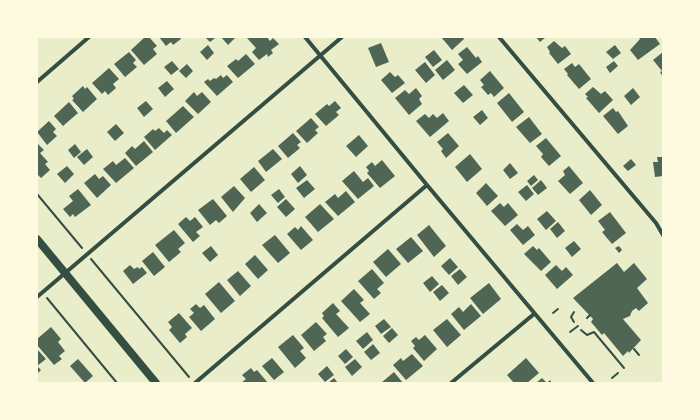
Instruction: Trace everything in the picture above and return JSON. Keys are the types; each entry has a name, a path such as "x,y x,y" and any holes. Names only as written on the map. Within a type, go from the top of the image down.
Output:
{"main road":[{"path":"37,239 156,383"}],"street":[{"path":"37,82 89,37"},
{"path":"305,37 427,186 593,383"},
{"path":"37,297 322,56 342,37"},
{"path":"499,37 656,223 663,235"},
{"path":"194,383 427,186"},
{"path":"656,223 663,223"},
{"path":"451,383 534,314"}],"path":[{"path":"37,194 85,251"},
{"path":"93,262 191,379"},
{"path":"48,300 117,383"},
{"path":"553,313 558,309"},
{"path":"574,312 571,317 574,322"},
{"path":"587,318 590,315"},
{"path":"570,332 578,326"},
{"path":"581,330 587,335 594,332 624,368"},
{"path":"634,349 639,355"},
{"path":"612,378 618,373"}],"building":[{"path":"145,37 149,37 157,46 153,49 157,54 144,65 131,50"},
{"path":"159,37 179,37 181,39 173,45 171,42 166,46"},
{"path":"205,37 214,37 215,38 210,42"},
{"path":"221,37 236,37 228,45"},
{"path":"267,37 270,41 273,38 279,44 271,50 273,53 268,57 267,54 259,60 252,52 256,48 247,38"},
{"path":"441,37 463,37 464,39 452,50"},
{"path":"536,37 546,37 540,42"},
{"path":"638,37 655,37 660,44 638,60 630,50 640,39"},
{"path":"554,41 562,48 565,46 571,54 558,64 549,53 550,52 547,47"},
{"path":"381,43 389,62 376,67 368,48"},
{"path":"208,45 214,53 207,60 200,52"},
{"path":"615,45 621,53 613,59 606,52"},
{"path":"467,47 476,58 478,56 482,62 467,74 458,64 463,60 458,54"},
{"path":"434,50 442,60 433,67 425,57"},
{"path":"129,52 136,60 133,63 137,67 125,77 114,64"},
{"path":"663,52 663,77 660,72 662,71 653,60"},
{"path":"246,54 255,64 238,78 227,66 236,59 238,61"},
{"path":"447,60 455,70 443,80 435,70"},
{"path":"172,61 179,69 171,75 164,67"},
{"path":"614,61 618,66 610,73 606,67"},
{"path":"425,62 435,75 426,83 415,70"},
{"path":"572,63 575,67 579,64 591,79 579,89 564,69"},
{"path":"187,64 193,71 186,78 179,71"},
{"path":"109,68 119,79 113,84 116,88 108,95 105,91 102,94 92,83"},
{"path":"490,71 504,88 494,97 491,93 488,95 481,87 484,85 480,80"},
{"path":"390,72 395,77 398,75 405,83 392,93 381,80"},
{"path":"221,75 223,78 227,75 233,82 217,96 204,82 208,79 210,81 214,78 216,79"},
{"path":"167,81 174,89 165,97 158,88"},
{"path":"464,85 473,95 463,103 454,93"},
{"path":"83,86 85,89 87,87 97,99 83,112 72,100 74,99 72,96"},
{"path":"593,87 601,94 605,91 613,100 599,113 586,98 588,97 585,94"},
{"path":"416,88 422,96 419,99 422,104 409,115 395,98 405,90 409,94"},
{"path":"633,88 640,97 631,105 624,96"},
{"path":"194,92 197,96 202,92 211,102 198,114 185,101"},
{"path":"509,93 524,112 512,122 497,103"},
{"path":"146,101 153,109 144,117 137,108"},
{"path":"335,101 341,108 336,112 339,115 326,126 315,114 327,104 329,106"},
{"path":"69,102 78,113 63,126 54,116"},
{"path":"183,106 194,117 176,133 166,121"},
{"path":"613,108 616,112 618,111 628,126 618,134 603,116"},
{"path":"482,110 488,118 480,125 473,117"},
{"path":"443,113 449,121 430,137 416,121 425,114 429,118 433,114 437,118"},
{"path":"529,117 542,134 530,143 516,127"},
{"path":"311,118 319,127 315,130 318,133 307,143 296,131"},
{"path":"49,121 56,129 53,132 57,136 47,145 37,132"},
{"path":"116,124 124,133 115,141 107,132"},
{"path":"159,128 164,133 167,130 172,135 155,150 144,137 153,129 155,131"},
{"path":"293,133 301,142 297,145 300,148 288,158 278,146"},
{"path":"448,133 459,146 446,158 441,151 443,149 437,142"},
{"path":"359,135 368,146 356,157 346,146"},
{"path":"546,138 561,156 549,166 541,157 543,154 536,146"},
{"path":"144,141 153,152 136,166 125,153 132,146 135,149"},
{"path":"37,143 44,150 40,153 48,162 45,164 50,170 41,178 37,174"},
{"path":"75,144 81,152 74,158 68,150"},
{"path":"87,149 93,157 84,165 77,157"},
{"path":"273,149 282,159 266,172 258,161"},
{"path":"470,154 482,169 467,182 455,167"},
{"path":"657,157 663,157 663,176 655,177 653,162 658,162"},
{"path":"125,158 134,168 116,183 103,169 113,161 116,165"},
{"path":"631,159 636,165 628,171 623,166"},
{"path":"382,160 395,176 380,188 367,173 369,171 366,167 372,162 375,166"},
{"path":"510,163 518,173 510,179 503,170"},
{"path":"67,166 74,174 65,183 57,174"},
{"path":"300,166 307,175 298,183 291,174"},
{"path":"569,166 583,183 570,194 558,181 565,175 563,171"},
{"path":"254,167 265,180 251,192 240,179"},
{"path":"354,171 363,182 368,178 374,186 358,199 342,181"},
{"path":"95,174 99,179 103,176 111,185 97,198 84,183"},
{"path":"534,175 538,180 531,186 527,181"},
{"path":"307,180 315,189 304,198 296,188"},
{"path":"541,180 547,188 538,195 532,188"},
{"path":"486,183 498,196 487,206 476,193"},
{"path":"527,185 534,194 526,201 518,192"},
{"path":"234,186 245,198 233,212 221,197"},
{"path":"78,189 91,205 75,217 73,214 70,217 63,209 73,201 69,196"},
{"path":"279,189 285,197 278,203 271,195"},
{"path":"590,190 602,205 591,215 579,200"},
{"path":"346,191 355,202 338,216 325,202 335,194 338,198"},
{"path":"213,199 227,216 219,223 216,220 210,225 198,210"},
{"path":"286,199 295,209 286,217 277,207"},
{"path":"500,203 504,207 508,203 518,215 505,226 491,211"},
{"path":"259,204 267,213 257,222 250,213"},
{"path":"320,204 334,219 318,232 305,217"},
{"path":"547,211 556,221 546,230 537,219"},
{"path":"610,212 626,233 612,244 602,232 605,230 598,221"},
{"path":"186,217 190,221 195,217 203,227 196,232 200,236 193,242 178,224"},
{"path":"558,222 565,231 557,238 550,229"},
{"path":"517,224 523,230 528,226 535,235 523,245 510,230"},
{"path":"429,225 446,246 434,257 417,235"},
{"path":"301,226 313,240 301,250 287,234 295,227 298,230"},
{"path":"174,230 185,243 178,249 181,252 169,262 155,245"},
{"path":"275,235 290,253 278,263 262,245"},
{"path":"411,237 423,251 408,263 396,249"},
{"path":"574,241 581,249 572,257 565,248"},
{"path":"211,246 218,255 210,262 202,253"},
{"path":"533,246 537,250 539,248 551,262 541,271 524,254"},
{"path":"619,246 622,250 619,253 615,248"},
{"path":"388,249 401,264 386,277 373,262"},
{"path":"153,252 165,267 154,276 142,261"},
{"path":"255,255 268,270 258,279 245,264"},
{"path":"450,258 458,267 449,275 441,266"},
{"path":"617,263 624,272 634,263 647,279 637,288 648,303 639,311 636,308 632,311 630,316 623,319 641,340 629,353 628,351 623,356 604,333 602,335 591,322 593,319 573,298"},
{"path":"130,265 134,269 138,267 139,269 142,267 147,273 133,284 123,271"},
{"path":"556,265 562,271 566,267 573,275 557,289 545,275"},
{"path":"372,269 384,283 377,289 381,293 374,299 358,281"},
{"path":"460,269 467,277 458,285 451,276"},
{"path":"238,271 251,286 240,296 227,280"},
{"path":"432,276 439,284 430,292 423,283"},
{"path":"219,282 235,301 221,313 205,294"},
{"path":"489,283 501,299 483,314 470,298"},
{"path":"442,285 449,293 440,301 433,292"},
{"path":"354,289 364,300 360,303 370,314 360,322 341,301"},
{"path":"333,303 340,311 336,314 349,328 338,337 322,318 324,316 322,313"},
{"path":"196,304 200,308 204,305 215,319 201,331 189,317 194,313 190,309"},
{"path":"471,304 481,316 464,330 451,314 459,307 463,312"},
{"path":"179,313 192,328 185,334 187,337 180,343 169,330 172,327 168,322"},
{"path":"384,319 391,327 381,334 375,326"},
{"path":"447,319 461,335 447,347 433,330"},
{"path":"316,322 327,334 323,337 326,341 314,351 301,335"},
{"path":"51,327 61,339 58,342 65,351 59,356 62,359 54,365 37,345 37,339"},
{"path":"392,328 398,335 389,343 383,336"},
{"path":"367,332 373,340 363,349 356,341"},
{"path":"293,335 304,348 300,351 306,358 295,368 278,347"},
{"path":"425,335 437,349 424,361 413,348 415,346 411,341 416,337 419,340"},
{"path":"373,344 380,353 371,360 364,352"},
{"path":"37,349 46,359 37,366"},
{"path":"346,349 353,357 345,364 338,356"},
{"path":"412,354 423,366 406,380 393,365 401,358 403,361"},
{"path":"272,358 284,372 274,380 262,366"},
{"path":"526,358 539,373 527,383 514,383 507,375"},
{"path":"78,359 93,376 85,383 70,366"},
{"path":"355,359 362,367 352,376 345,367"},
{"path":"37,366 41,370 37,374"},
{"path":"327,366 334,375 325,382 318,374"},
{"path":"251,368 254,372 257,370 268,383 241,383 246,379 242,375"},
{"path":"394,372 403,383 381,383"},
{"path":"334,378 338,383 328,383"},
{"path":"542,378 547,383 536,383"}]}
